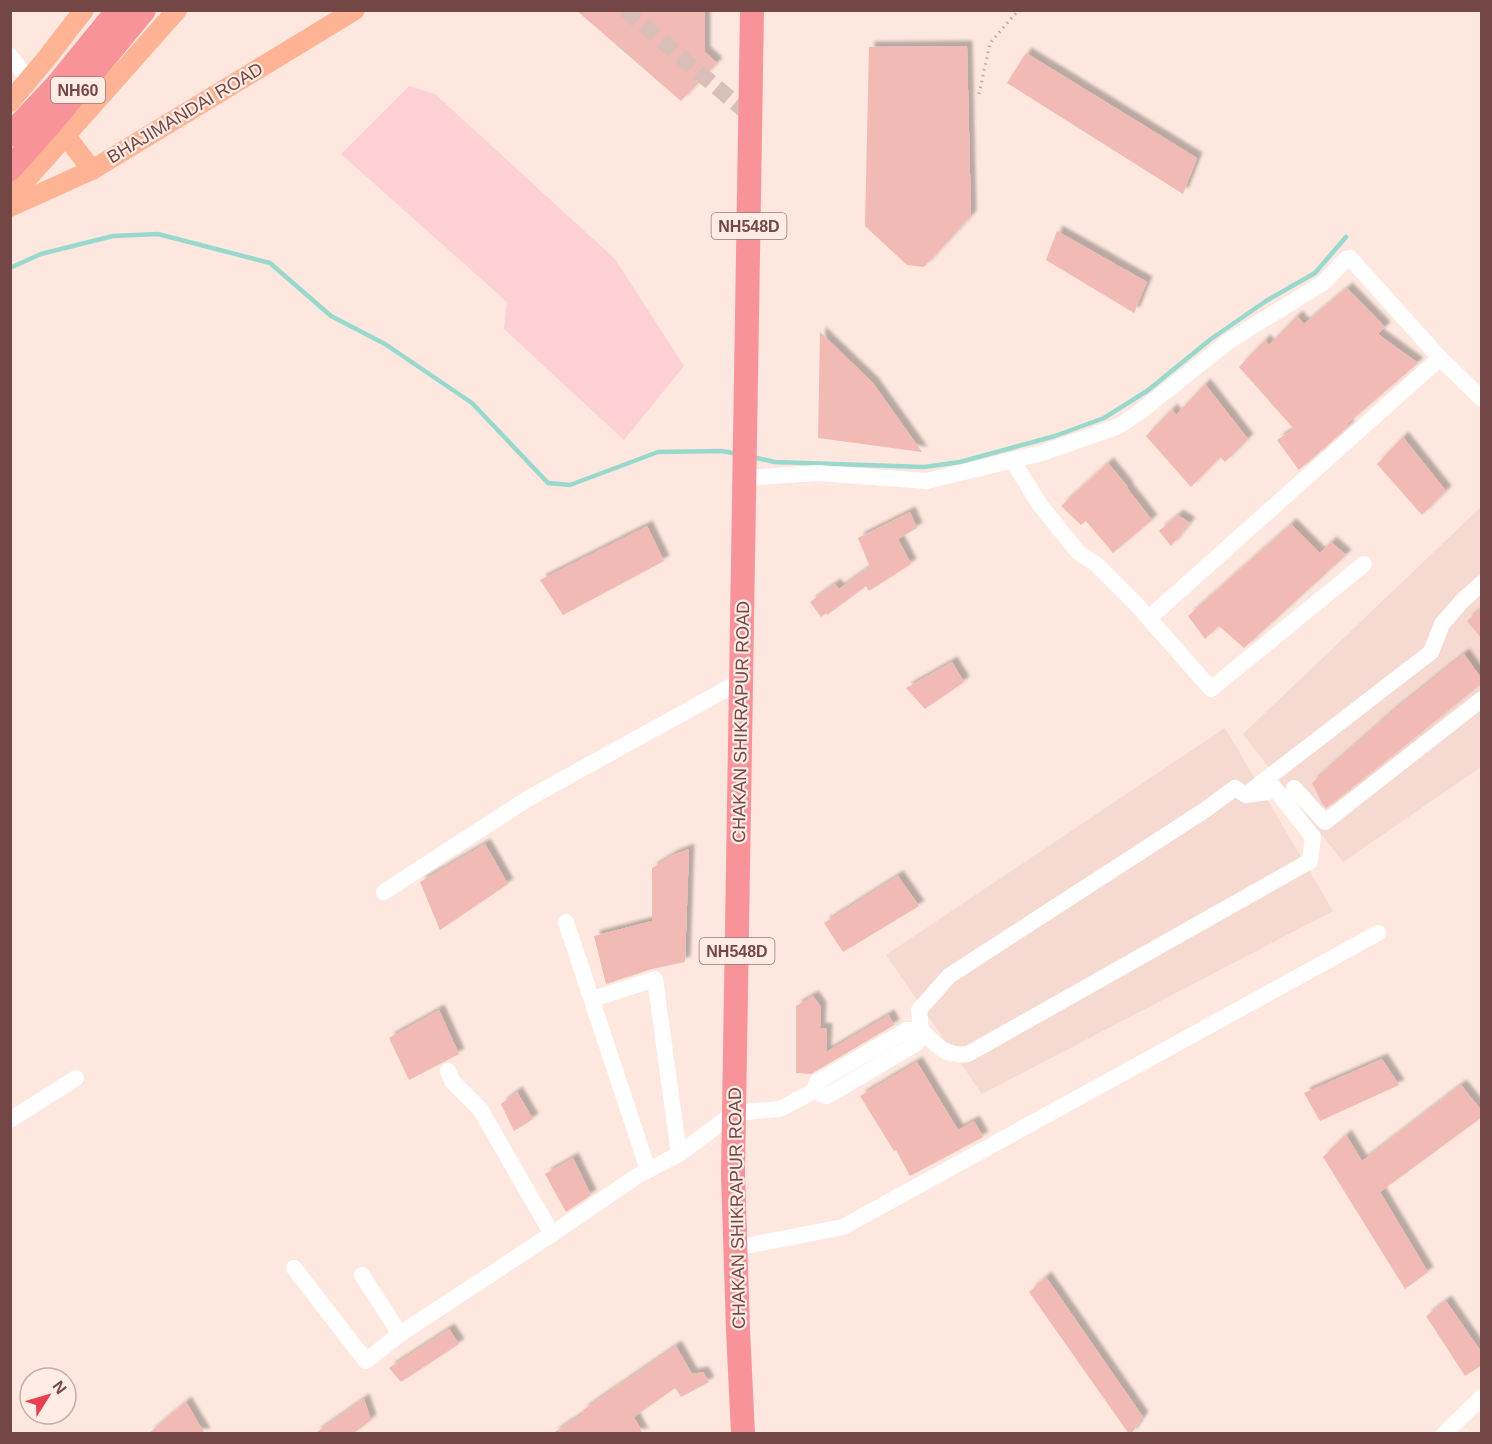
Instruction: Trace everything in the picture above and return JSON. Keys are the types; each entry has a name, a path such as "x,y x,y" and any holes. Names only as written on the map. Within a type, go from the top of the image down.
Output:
{"highway":[{"name":"NH60","path":"10,135 57,84 118,10"},
{"name":"NH60","path":"10,169 144,10"},
{"name":"CHAKAN SHIKRAPUR ROAD","path":"743,1434 733,1173 752,10"}],"main road":[{"path":"10,102 84,10"},
{"path":"10,198 177,10"},
{"name":"BHAJIMANDAI ROAD","path":"10,207 92,170 355,10"},
{"path":"66,136 92,170"}],"street":[{"path":"10,56 29,80"},
{"path":"745,473 818,473 927,481 1042,453 1119,426 1229,341 1323,283 1346,259 1350,258 1440,358 1482,399"},
{"path":"1149,618 1440,358"},
{"path":"1012,460 1040,505 1078,552 1097,565 1149,618 1211,689 1364,564"},
{"path":"1246,795 1431,652 1442,624 1462,600 1482,584"},
{"path":"384,892 529,798 741,681"},
{"path":"1294,788 1325,822 1482,699"},
{"path":"1235,788 1246,795 1275,789 1313,837 1310,861 968,1054 956,1056 941,1049 921,1030 919,1010 949,976 1195,817 1235,788"},
{"path":"566,922 648,1170"},
{"path":"735,1248 843,1227 1378,933"},
{"path":"592,999 655,979 679,1154"},
{"path":"294,1268 366,1360 400,1334 648,1170 679,1154 734,1113 780,1109 814,1091 816,1082 907,1030 921,1030"},
{"path":"448,1071 452,1081 480,1108 552,1234"},
{"path":"10,1120 76,1078"},
{"path":"362,1275 400,1334"},
{"path":"1444,1434 1482,1396"}],"path":[{"path":"980,94 990,43 1021,10"}],"shaded area":[{"path":"409,86 435,94 615,259 684,366 624,440 504,329 507,302 341,154"},
{"path":"1481,507 1481,767 1343,862 1243,734"},
{"path":"1225,728 1333,911 982,1094 886,955"}],"building":[{"path":"576,10 705,10 705,52 717,63 681,101"},
{"path":"967,46 971,216 924,267 907,265 865,226 869,47"},
{"path":"1026,53 1197,158 1183,194 1007,83"},
{"path":"1057,231 1147,282 1134,313 1046,260"},
{"path":"1347,288 1385,327 1378,334 1418,363 1347,424 1349,426 1299,470 1277,440 1294,429 1239,367 1265,340 1269,345 1297,316 1304,324"},
{"path":"820,332 873,383 922,452 818,438"},
{"path":"1205,384 1248,439 1225,462 1220,457 1191,487 1146,436 1172,409 1176,415"},
{"path":"1403,437 1446,491 1422,515 1377,464"},
{"path":"1108,463 1152,520 1113,553 1086,521 1081,525 1061,506"},
{"path":"910,512 917,528 898,539 911,564 869,591 866,586 821,617 810,602 835,584 839,589 870,567 858,538"},
{"path":"1178,515 1190,523 1171,546 1159,531"},
{"path":"1291,524 1320,553 1331,542 1346,555 1244,648 1219,626 1205,639 1188,616"},
{"path":"647,526 664,561 563,615 540,580"},
{"path":"1482,608 1482,639 1467,621"},
{"path":"1464,654 1482,679 1482,683 1326,808 1312,783 1392,712"},
{"path":"952,662 964,682 925,709 906,688"},
{"path":"485,844 508,884 440,930 420,882"},
{"path":"689,849 685,962 652,969 606,984 594,936 652,921 652,868 673,855"},
{"path":"898,876 919,906 843,952 824,923"},
{"path":"813,996 821,1007 820,1028 827,1029 826,1052 889,1015 894,1025 811,1074 796,1073 796,1006"},
{"path":"439,1010 459,1054 409,1080 389,1038"},
{"path":"1382,1059 1399,1085 1320,1121 1304,1093"},
{"path":"917,1062 958,1130 974,1121 983,1137 910,1176 896,1150 894,1151 860,1096"},
{"path":"1461,1085 1482,1111 1482,1117 1380,1192 1428,1272 1405,1289 1323,1157 1346,1135 1362,1161"},
{"path":"517,1092 533,1119 514,1131 501,1104"},
{"path":"573,1158 591,1195 566,1212 545,1174"},
{"path":"1046,1277 1143,1417 1131,1434 1029,1292"},
{"path":"1446,1301 1482,1353 1482,1365 1465,1376 1426,1316"},
{"path":"449,1329 459,1344 401,1382 389,1368"},
{"path":"676,1346 692,1374 703,1372 709,1382 681,1397 675,1388 634,1417 643,1434 552,1434 584,1413 583,1410"},
{"path":"364,1399 371,1420 353,1434 314,1434"},
{"path":"186,1402 205,1434 148,1434"}],"waterway":[{"path":"12,267 41,254 113,236 158,234 270,263 331,316 385,344 472,403 548,483 570,485 658,452 722,451 738,454"},
{"path":"752,457 775,462 924,467 960,462 1055,436 1104,418 1147,391 1211,339 1266,301 1315,273 1346,237"}],"tunnel":[{"path":"625,10 751,116"}]}
